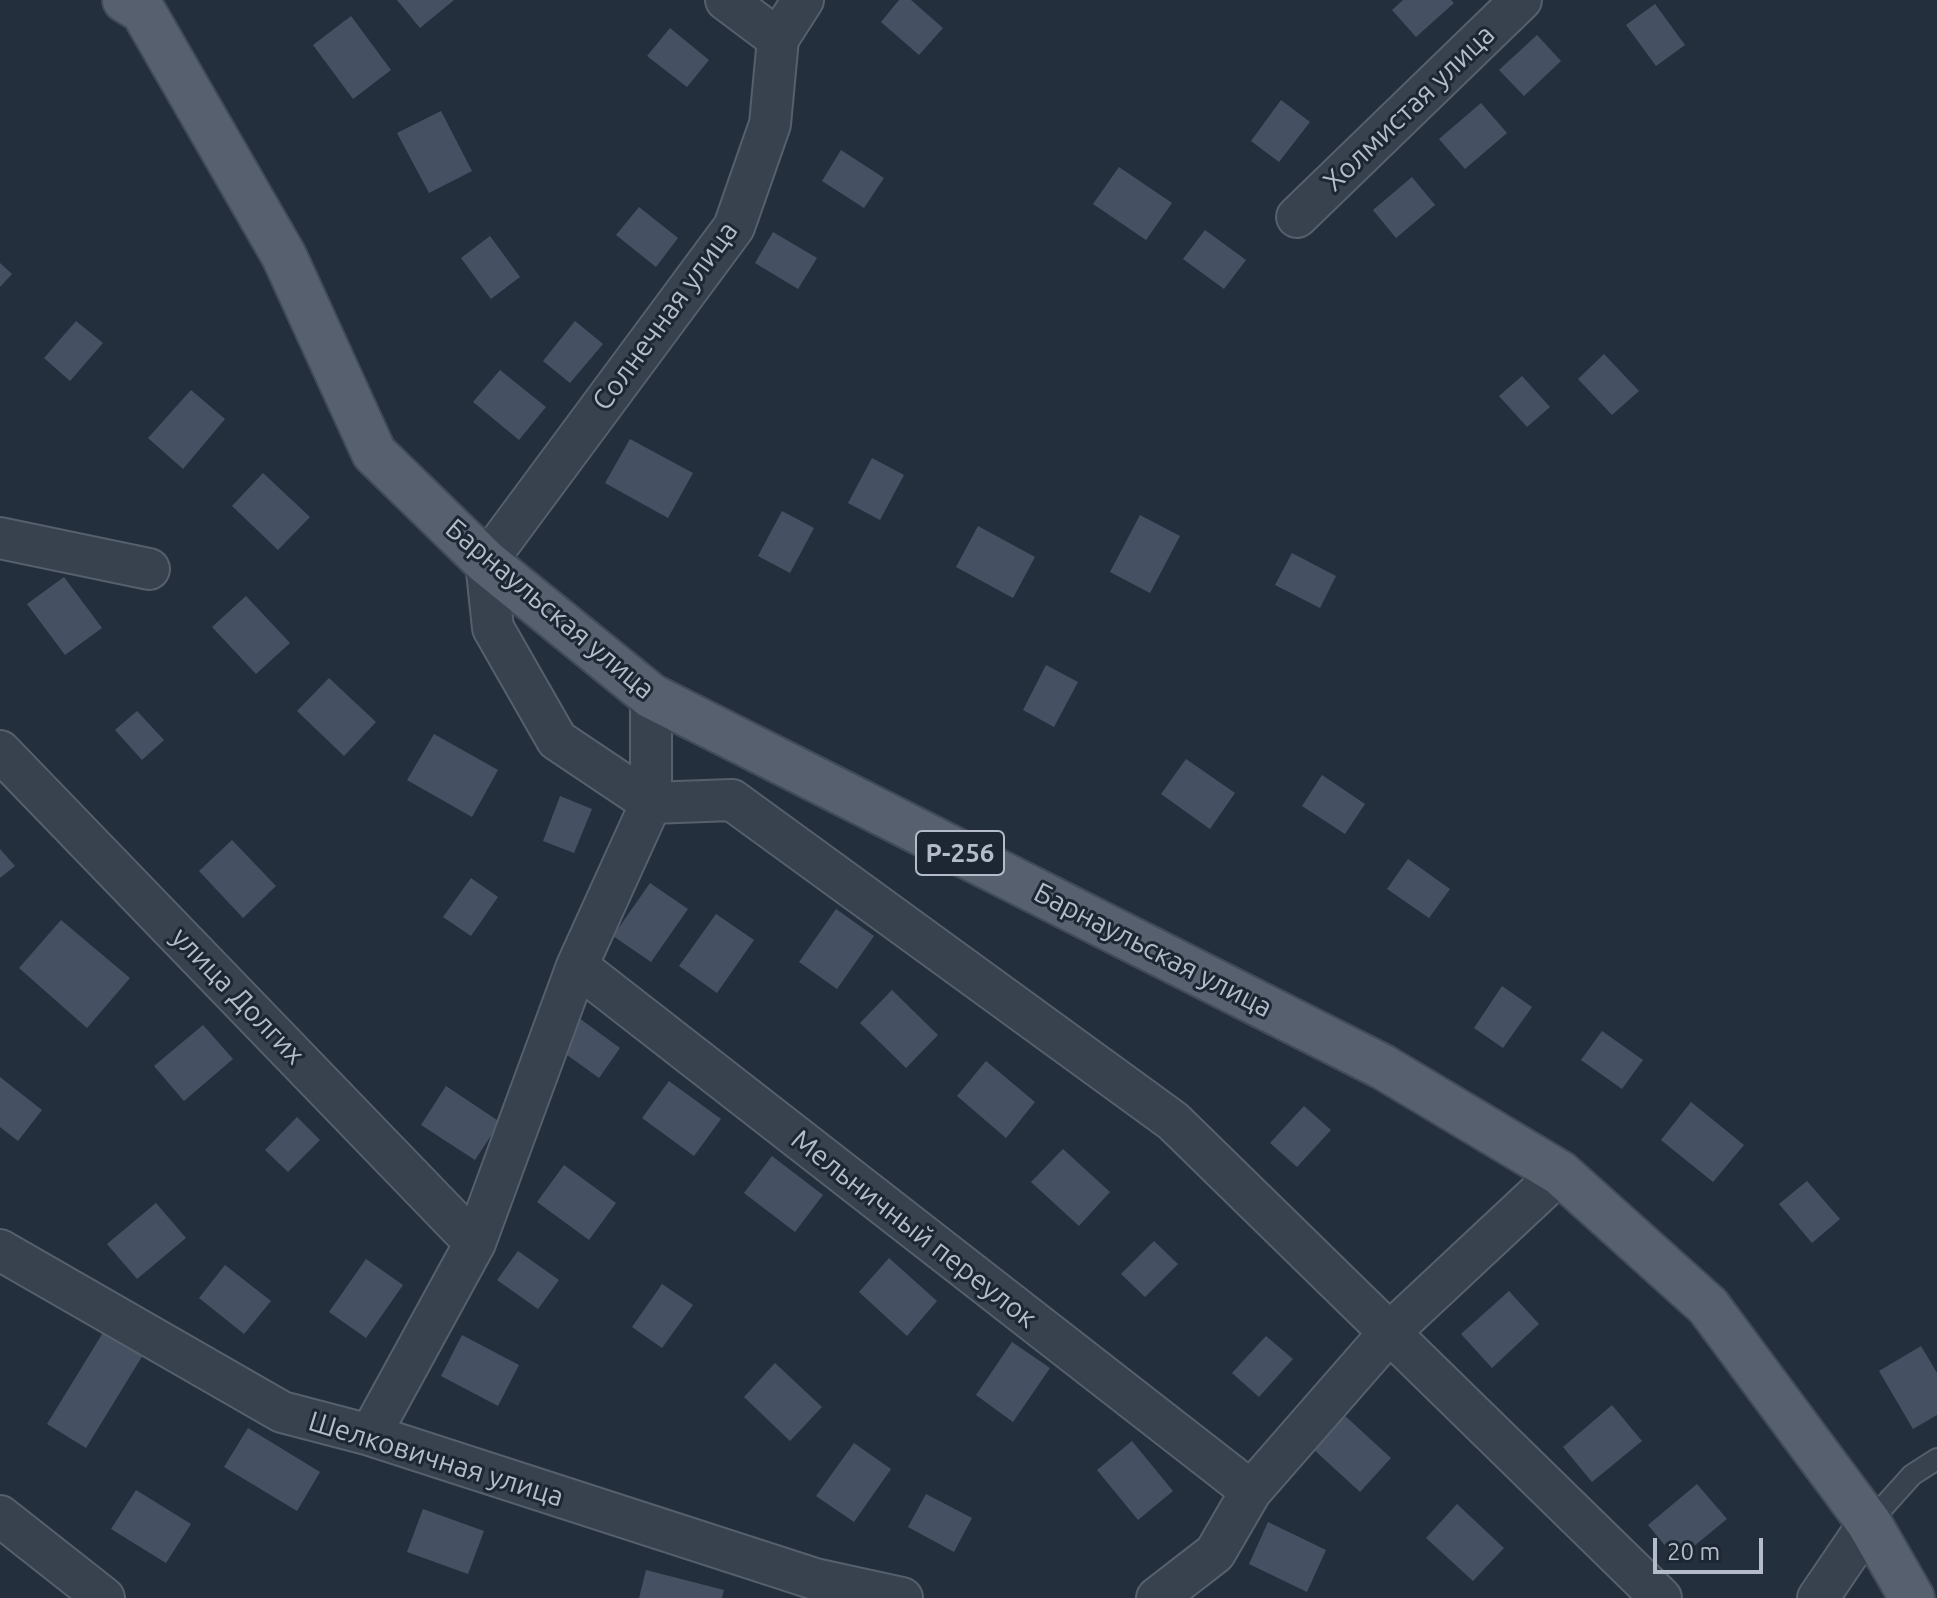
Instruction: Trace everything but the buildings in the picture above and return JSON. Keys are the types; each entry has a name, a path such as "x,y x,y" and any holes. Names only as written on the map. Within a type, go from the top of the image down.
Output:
{"main road":[{"name":"Барнаульская улица","path":"125,0 143,11 284,256 374,453 486,562 651,696 1383,1067 1560,1173 1708,1306 1869,1523 1912,1598"}],"street":[{"path":"726,0 778,39"},
{"name":"Солнечная улица","path":"486,562 734,227 770,124 778,39 803,0"},
{"name":"Холмистая улица","path":"1297,217 1510,3"},
{"path":"0,538 149,569"},
{"path":"486,562 493,628 557,740 651,803 732,800 1173,1121 1661,1598"},
{"path":"370,1435 475,1243 577,966 651,803 651,696"},
{"name":"улица Долгих","path":"0,751 475,1243"},
{"name":"Мельничный переулок","path":"577,966 1251,1491"},
{"path":"1157,1598 1215,1553 1251,1491 1389,1333 1560,1173"},
{"name":"Шелковичная улица","path":"0,1250 282,1412 370,1435 810,1589 902,1598"},
{"path":"0,1516 104,1598"},
{"path":"1818,1598 1869,1523"}],"lane":[{"path":"1869,1523 1912,1475 1937,1459"}]}
